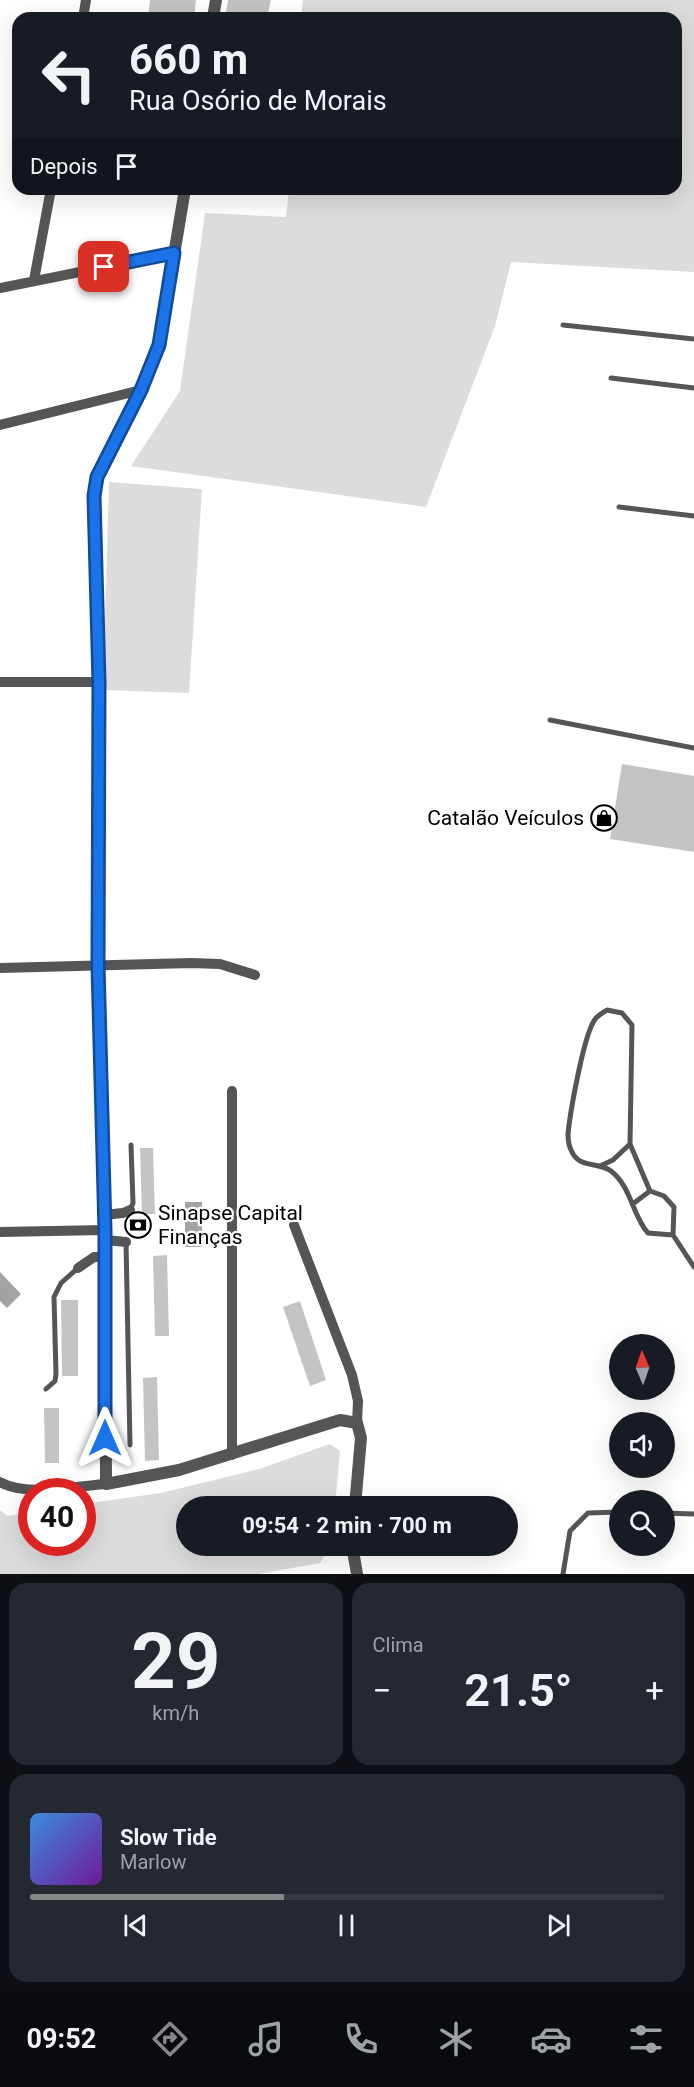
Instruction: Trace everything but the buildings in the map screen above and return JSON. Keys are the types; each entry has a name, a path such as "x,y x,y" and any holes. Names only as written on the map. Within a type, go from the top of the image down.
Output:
{"street":[{"path":"34,280 50,195"},
{"path":"106,1484 105,1235 98,966 99,682 94,496 97,477 141,390 159,345 184,195"},
{"path":"0,288 174,253"},
{"path":"0,425 141,390"},
{"path":"0,682 99,682"},
{"path":"0,968 219,964 255,975"},
{"path":"232,1091 232,1455"},
{"path":"104,1215 123,1214 130,1210"},
{"path":"294,1225 352,1375 358,1401 357,1423 361,1438 356,1496"},
{"path":"0,1232 105,1235 126,1242"},
{"path":"78,1268 94,1257 104,1257"},
{"path":"0,1482 8,1486 51,1489 106,1484 178,1470 340,1420 357,1423"},
{"path":"353,1556 354,1574"}],"lane":[{"path":"563,325 694,339"},
{"path":"611,378 694,388"},
{"path":"619,507 694,516"},
{"path":"550,720 694,748"},
{"path":"673,1235 648,1233 640,1225 634,1203 612,1172 600,1166 586,1165 572,1154 568,1136 587,1036 596,1018 607,1010 622,1013 632,1025 630,1144 650,1191 664,1196 674,1207 673,1235 694,1267"},
{"path":"600,1166 613,1160 630,1144"},
{"path":"130,1210 133,1203 131,1145"},
{"path":"634,1203 650,1191"},
{"path":"126,1242 130,1445"},
{"path":"45,1389 55,1381 56,1374 54,1298 62,1283 78,1268"},
{"path":"563,1574 570,1530 588,1513 609,1512"},
{"path":"675,1513 694,1514"}],"shaded area":[{"path":"303,0 694,0 694,272 511,262 495,326 426,507 131,466 180,391 205,213 286,217 288,195 682,195 682,12 302,12"},
{"path":"109,482 202,489 189,693 103,690"},
{"path":"185,1202 202,1202 202,1247 185,1247"},
{"path":"0,1272 21,1294 7,1308 0,1301"},
{"path":"330,1444 340,1451 336,1496 176,1496 176,1556 324,1556 320,1563 259,1574 0,1574 0,1510 8,1516 18,1514 18,1556 96,1556 96,1502 161,1493 259,1469"}],"place":[{"name":"Catalão Veículos","path":"604,818"},
{"name":"Sinapse Capital Finanças","path":"138,1225"}],"route":[{"path":"104,267 174,253 159,345 141,390 97,477 94,496 99,682 98,966 105,1230 105,1438"}]}
